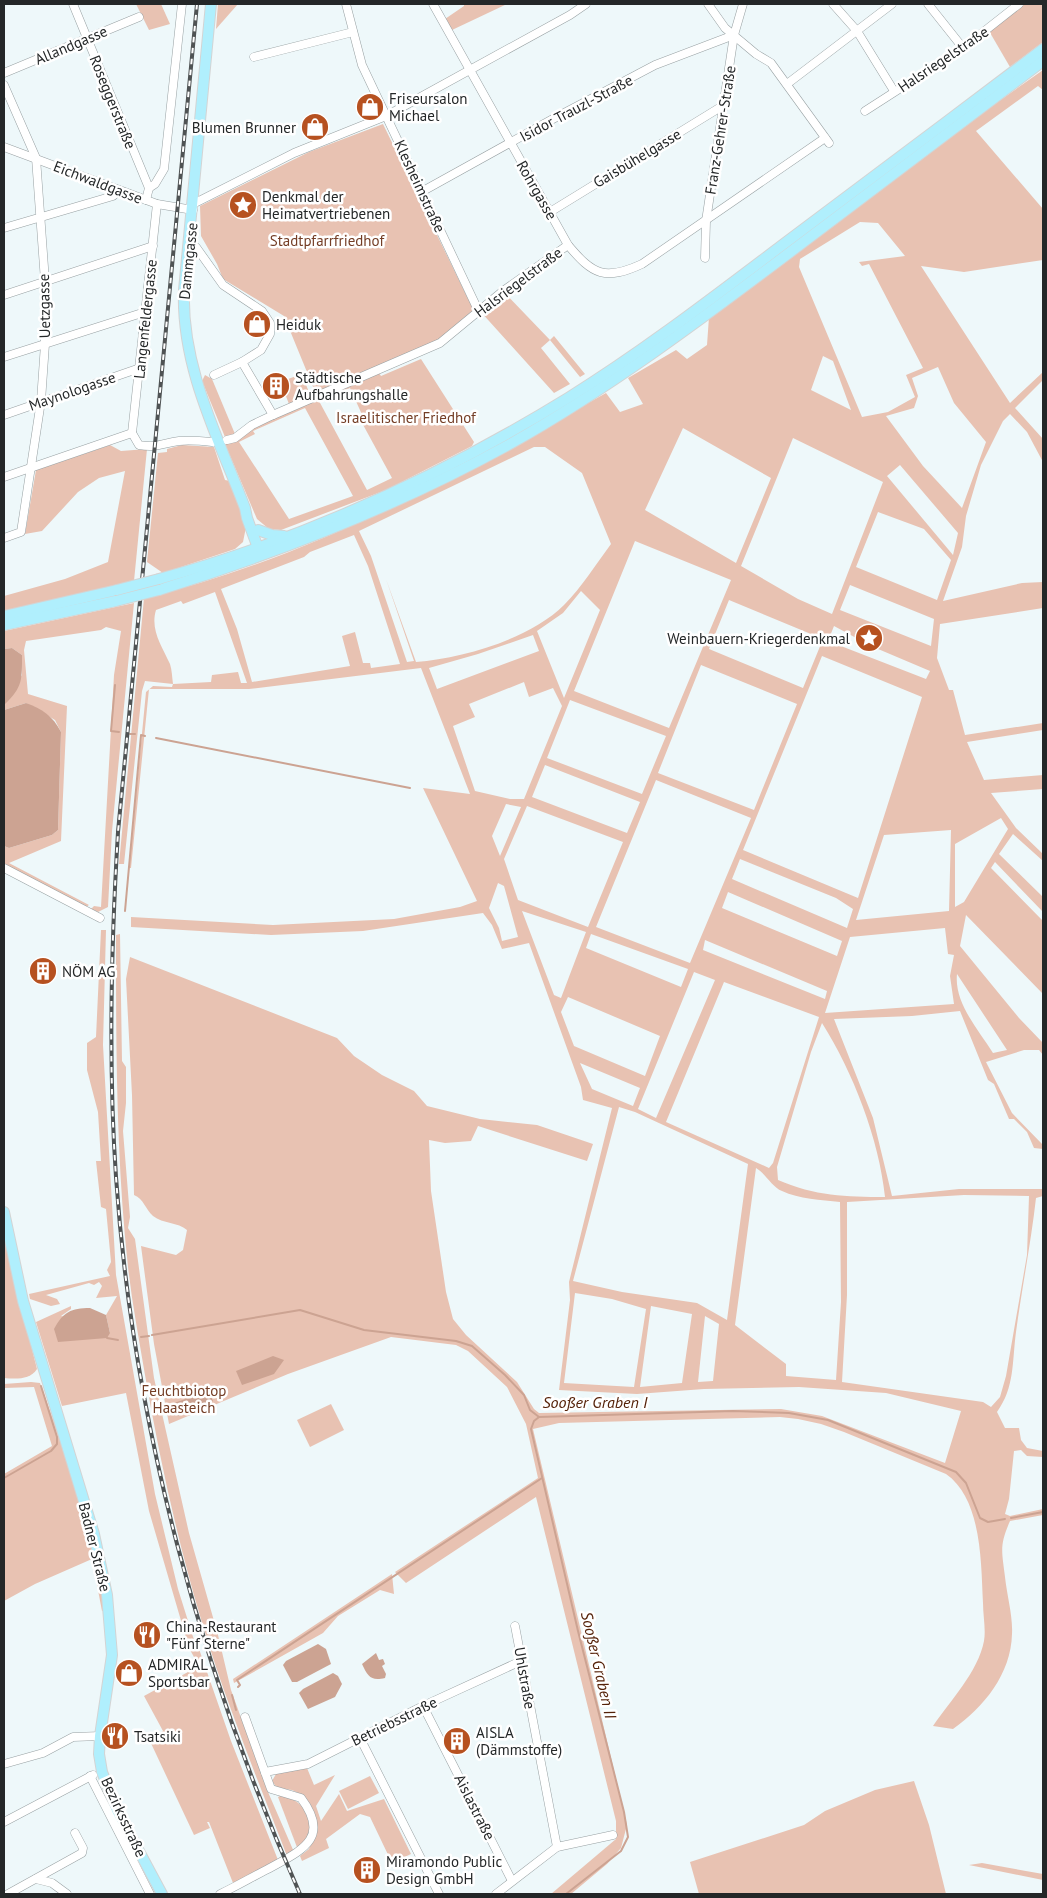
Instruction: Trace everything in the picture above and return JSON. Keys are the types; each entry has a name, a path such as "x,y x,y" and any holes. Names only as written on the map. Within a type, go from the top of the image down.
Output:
{"main road":[{"name":"Dammgasse","path":"211,4 183,313 189,358 263,550"},
{"path":"4,625 117,596 160,579 239,554 263,550 290,536 406,486 505,435 570,397 643,348 1043,49"},
{"path":"4,616 159,590 263,550 337,528 443,480 510,444 576,405 651,355 1043,61"},
{"path":"239,554 255,531 272,535 290,536"},
{"name":"Badner Straße","path":"4,1212 10,1251 41,1362 94,1534 107,1595 112,1631 112,1666 100,1736"},
{"name":"Bezirksstraße","path":"100,1736 99,1754 102,1772 117,1810 162,1894"}],"street":[{"name":"Roseggerstraße","path":"73,4 149,188"},
{"path":"146,200 149,188 155,184 164,169 182,4"},
{"name":"Klesheimstraße","path":"346,4 362,65 478,310"},
{"name":"Rohrgasse","path":"433,4 568,245"},
{"path":"193,207 294,153 386,116 570,15 586,4"},
{"path":"708,4 725,28 772,64 787,84 892,4"},
{"name":"Franz-Gehrer-Straße","path":"705,258 706,221 734,35 743,4"},
{"path":"833,4 857,31 894,91"},
{"path":"928,4 963,48"},
{"name":"Halsriegelstraße","path":"864,111 963,48 1019,4"},
{"name":"Allandgasse","path":"4,73 139,17"},
{"path":"254,57 353,32"},
{"name":"Isidor Trauzl-Straße","path":"423,192 655,65 734,35"},
{"name":"Halsriegelstraße","path":"227,440 234,438 252,425 273,415 440,343 478,310 568,245 590,269 598,274 617,273 642,264 827,141 787,84"},
{"name":"Uetzgasse","path":"4,85 34,148 45,281 45,344 41,402 33,467 20,532 4,538"},
{"name":"Gaisbühelgasse","path":"550,212 724,105"},
{"name":"Eichwaldgasse","path":"4,147 157,204 193,207"},
{"path":"4,228 112,196 119,190"},
{"name":"Langenfeldergasse","path":"132,433 157,204"},
{"path":"189,245 196,247 223,285 267,316 270,334 267,343 261,350 242,362 214,375"},
{"path":"4,295 152,246"},
{"path":"4,357 145,312"},
{"path":"242,362 273,415"},
{"name":"Maynologasse","path":"4,415 140,368"},
{"path":"4,477 132,433 139,445 147,446 157,447 179,441 212,442"},
{"path":"4,868 100,918"},
{"name":"Uhlstraße","path":"515,1626 557,1847"},
{"name":"Betriebsstraße","path":"265,1772 308,1764 424,1706 521,1661"},
{"name":"Aislastraße","path":"424,1706 512,1881"},
{"path":"220,1894 304,1849 310,1842 313,1825 307,1806 300,1798 271,1789 245,1717"},
{"path":"4,1764 43,1753 73,1737 100,1736"},
{"path":"360,1738 439,1894"},
{"path":"4,1822 90,1776 102,1772"},
{"path":"90,1776 150,1894"},
{"path":"8,1894 82,1853 83,1848 75,1833"},
{"path":"496,1894 557,1847 613,1835"},
{"path":"36,1879 52,1883 67,1894"}],"green space":[{"path":"136,4 161,4 170,24 149,30"},
{"path":"218,4 238,4 216,29"},
{"path":"464,4 507,4 452,30 445,19 464,6"},
{"path":"1025,4 1043,4 1043,42 1010,67 989,31"},
{"name":"Feuchtbiotop Haasteich","path":"1043,70 1043,90 1038,86 976,131 1043,209 1043,260 964,272 921,266 1010,403 1043,372 1043,380 1015,408 1043,439 1043,462 1027,432 1010,414 1003,421 981,465 966,516 962,547 943,601 1022,583 1043,582 1043,608 940,624 937,658 949,690 953,690 965,735 1043,723 1043,730 967,742 984,780 1043,775 1043,789 991,793 1016,828 1043,854 1043,861 1013,834 999,854 1043,897 1043,912 995,862 991,868 1043,921 1043,994 966,915 960,946 1019,1018 1043,1043 1043,1055 1039,1050 1024,1050 986,1062 1012,1113 1043,1145 1043,1149 1034,1148 1027,1132 1014,1119 1009,1119 994,1084 988,1080 960,1011 912,1016 834,1019 873,1118 892,1196 959,1189 1043,1189 1043,1196 1036,1198 1010,1384 1003,1403 997,1412 1005,1428 1019,1428 1021,1440 1027,1448 1043,1451 1043,1457 1027,1456 1021,1450 1014,1451 1009,1499 1005,1514 1010,1516 1043,1509 1043,1515 1010,1521 1002,1549 1012,1627 1007,1663 994,1688 985,1700 953,1729 933,1726 963,1686 976,1664 984,1641 985,1627 980,1551 973,1515 967,1499 958,1485 946,1474 821,1424 780,1417 559,1423 533,1429 627,1825 621,1848 607,1864 571,1894 551,1894 616,1839 616,1821 536,1497 406,1583 395,1572 538,1478 526,1424 507,1387 468,1351 456,1345 391,1337 288,1374 169,1424 154,1344 141,1246 176,1255 183,1250 187,1230 157,1219 140,1199 134,1195 132,1095 126,979 130,957 337,1038 354,1056 382,1075 414,1091 427,1106 480,1119 537,1125 593,1144 587,1161 478,1126 471,1141 445,1143 429,1140 431,1191 446,1292 453,1319 466,1335 517,1382 534,1409 539,1413 781,1409 822,1416 945,1463 961,1411 886,1393 799,1387 704,1389 637,1394 559,1390 570,1300 569,1282 612,1108 583,1100 581,1087 529,943 502,949 492,925 483,913 363,931 271,935 131,927 131,917 273,925 394,919 460,907 477,901 423,788 470,794 421,668 249,689 149,689 153,686 172,687 173,684 145,681 142,691 124,864 119,864 144,598 205,581 265,561 323,538 381,512 495,455 606,393 620,412 643,404 628,378 676,350 687,359 707,345 709,317 965,125","holes":["860,222 878,223 905,256 859,262 862,266 869,264 923,368 906,375 915,397 888,412 862,417 799,267 800,259","823,356 833,361 851,410 811,390","938,367 954,403 986,442 962,508 923,466 886,416 914,408 918,396 912,378","683,428 771,478 736,563 645,510","793,438 883,482 832,614 798,599 741,566","534,447 545,447 582,473 611,544 571,598 550,617 533,628 495,645 475,651 416,662 386,579 414,661 407,662 371,556 359,531","900,465 958,533 953,555 887,476","878,512 924,529 951,560 937,600 856,567","354,535 368,566 400,664 371,668 370,663 363,663 355,632 342,636 350,666 252,682 237,629 221,589 304,557 310,552","635,541 731,580 669,728 574,691","850,585 934,619 931,646 840,610","581,591 600,610 564,698 537,631 563,613","215,592 247,683 241,683 238,672 212,675 211,682 173,684 170,664 156,631 156,610 181,601 183,604","729,600 823,639 803,688 709,649","834,626 871,646 930,671 926,679 828,641","533,635 539,651 437,689 429,668","822,656 922,697 858,898 743,850","701,665 797,704 754,810 658,773","524,682 529,697 553,688 562,706 524,799 510,799 475,791 453,726 475,717 469,704","570,700 666,736 642,794 547,758","545,765 640,802 627,833 532,797","656,780 751,818 690,963 596,927","506,804 521,807 500,856 492,836","527,806 623,842 588,927 518,900 504,859","1001,818 1008,829 964,902 955,907 955,844","951,830 949,911 856,920 884,835","740,859 836,898 853,909 847,928 732,879","498,883 504,886 518,937 502,941 499,928 489,908","728,892 842,941 837,956 722,908","522,911 586,932 561,998 554,995","945,928 948,954 954,955 950,976 954,1004 825,1013 850,937","591,934 688,969 681,987 586,948","705,940 827,991 825,999 703,950","694,972 715,980 656,1118 638,1109","957,974 1007,1050 993,1053 968,1015 959,995","724,982 819,1017 773,1163 769,1168 666,1122","568,997 660,1036 645,1076 574,1046 561,1012","822,1023 854,1084 871,1129 885,1197 844,1196 805,1189 778,1180 777,1167 811,1052","580,1063 640,1088 633,1106 592,1089","619,1107 635,1112 748,1164 727,1320 697,1303 622,1292 573,1281","756,1168 775,1187 789,1194 810,1199 840,1202 841,1302 836,1380 786,1376 786,1364 735,1325","964,1195 1029,1196 1027,1255 1006,1376 1000,1397 991,1407 983,1402 842,1382 847,1295 847,1202","575,1293 612,1299 646,1309 634,1387 564,1383","651,1306 692,1314 682,1383 640,1387","705,1316 719,1324 713,1381 698,1382"]},
{"name":"Stadtpfarrfriedhof","path":"383,124 474,311 436,342 316,394 284,316 223,279 201,236 200,206 309,152"},
{"path":"504,292 550,340 541,348 570,384 554,393 480,311"},
{"path":"554,336 585,374 580,377 550,340"},
{"name":"Israelitischer Friedhof","path":"421,359 474,442 472,446 386,490 281,530 269,529 257,519 225,444 234,442 255,427 379,373 381,376","holes":["350,388 364,419 361,421 392,478 367,490 319,401","305,408 353,496 289,519 239,442 255,434 253,431"]},
{"path":"283,374 288,379 302,374 310,395 289,404 278,376"},
{"path":"205,375 212,379 235,434 225,437 202,381"},
{"path":"110,445 121,451 147,449 134,581 4,612 4,596 65,579 108,562 125,471 99,478 78,492 42,531 25,534 36,470"},
{"path":"182,445 214,447 225,480 230,481 246,527 243,542 235,549 163,573 147,562 158,453 167,452 167,449"},
{"path":"134,603 112,831 108,907 98,912 91,909 94,906 101,907 114,675 121,631 106,627 101,630 26,641 24,650 28,694 67,706 61,841 9,863 89,905 86,907 4,864 4,846 9,848 52,835 58,830 61,732 55,720 26,703 4,710 4,704 22,675 22,655 12,648 4,649 4,631"},
{"path":"149,689 131,868 129,868 146,692"},
{"path":"101,930 106,930 103,1045 116,1275 155,1494 178,1589 194,1640 190,1647 198,1646 231,1741 278,1860 233,1883 209,1822 207,1822 210,1828 194,1835 149,1739 163,1731 144,1696 199,1666 189,1648 149,1511 126,1393 62,1406 36,1322 71,1306 71,1309 61,1316 110,1333 106,1315 117,1296 96,1298 102,1286 99,1282 94,1285 89,1283 46,1295 57,1299 60,1304 51,1306 30,1299 29,1294 110,1276 107,1270 111,1262 106,1209 101,1207 96,1161 101,1161 98,1112 87,1070 87,1043 96,1037"},
{"path":"120,934 122,1061 126,1067 126,1103 123,1131 130,1217 128,1228 135,1239 154,1378 189,1533 218,1635 231,1690 268,1792 294,1852 287,1856 218,1674 192,1589 161,1461 145,1375 130,1280 121,1184 116,1018 116,935"},
{"path":"4,1239 37,1369 27,1377 13,1379 4,1378"},
{"path":"40,1383 61,1441 94,1548 106,1609 102,1611 92,1559 35,1584 4,1601 4,1474 52,1446 34,1387 4,1388 4,1384"},
{"path":"331,1404 344,1430 310,1447 297,1420"},
{"path":"392,1574 394,1594 380,1590 338,1616 323,1633 234,1683 233,1679"},
{"path":"307,1768 314,1785 335,1775 316,1806 321,1821 339,1794 347,1811 384,1799 411,1854 392,1863 370,1817 360,1814 326,1839 329,1848 302,1861 300,1856 309,1849 316,1829 300,1794 292,1790 277,1788 272,1781 276,1774"},
{"path":"370,1776 379,1793 348,1809 339,1791"},
{"path":"914,1781 929,1825 946,1894 699,1894 690,1862 804,1825 825,1811 875,1790"},
{"path":"278,1797 298,1802 308,1817 308,1835 305,1843 298,1850"},
{"path":"982,1863 1043,1874 1043,1880 969,1865"}],"shaded area":[{"path":"12,648 22,655 21,677 15,693 5,704 4,649"},
{"path":"26,703 46,714 61,732 58,830 52,835 9,848 4,846 4,710"},
{"path":"90,1308 106,1315 110,1333 107,1338 58,1342 54,1329 64,1315 73,1310"},
{"path":"273,1356 284,1360 274,1374 242,1385 236,1371"},
{"path":"208,1391 213,1401 178,1416 174,1403"},
{"path":"318,1644 326,1649 331,1664 297,1682 292,1682 283,1665 286,1661"},
{"path":"376,1653 379,1660 383,1659 385,1664 382,1666 386,1674 385,1678 376,1679 370,1677 362,1664"},
{"path":"333,1673 338,1676 342,1684 335,1697 308,1709 299,1693"}],"waterway":[{"path":"115,685 111,731 119,732"},
{"path":"130,734 135,734"},
{"path":"125,911 141,735 145,736"},
{"path":"156,738 410,788"},
{"name":"Sooßer Graben I","path":"152,1335 300,1310 364,1330 456,1341 472,1346 505,1375 524,1395 530,1410 539,1417 733,1411 789,1413 828,1420 956,1472 966,1483 980,1518 988,1522 1005,1519"},
{"path":"141,1337 149,1336"},
{"path":"107,1338 118,1340"},
{"path":"4,1478 51,1451 57,1444 57,1437 41,1386"},
{"name":"Sooßer Graben II","path":"539,1417 534,1421 531,1429 578,1631 624,1812 628,1837 621,1851 566,1894"},
{"path":"238,1687 240,1685 237,1680 542,1478"},
{"name":"Sooßer Graben I","path":"1011,1518 1043,1512"},
{"path":"232,1695 236,1710"}],"railway":[{"path":"197,4 118,832 111,1005 116,1177 125,1269 138,1361 155,1453 177,1543 202,1633 231,1722 264,1809 300,1894"}],"place":[{"name":"Friseursalon Michael","path":"370,107"},
{"name":"Blumen Brunner","path":"315,127"},
{"name":"Denkmal der Heimatvertriebenen","path":"243,205"},
{"name":"Heiduk","path":"257,324"},
{"name":"Städtische Aufbahrungshalle","path":"276,386"},
{"name":"Weinbauern-Kriegerdenkmal","path":"869,638"},
{"name":"NÖM AG","path":"43,971"},
{"name":"China-Restaurant \"Fünf Sterne\"","path":"147,1635"},
{"name":"ADMIRAL Sportsbar","path":"129,1673"},
{"name":"Tsatsiki","path":"115,1736"},
{"name":"AISLA (Dämmstoffe)","path":"457,1741"},
{"name":"Miramondo Public Design GmbH","path":"367,1870"}]}
